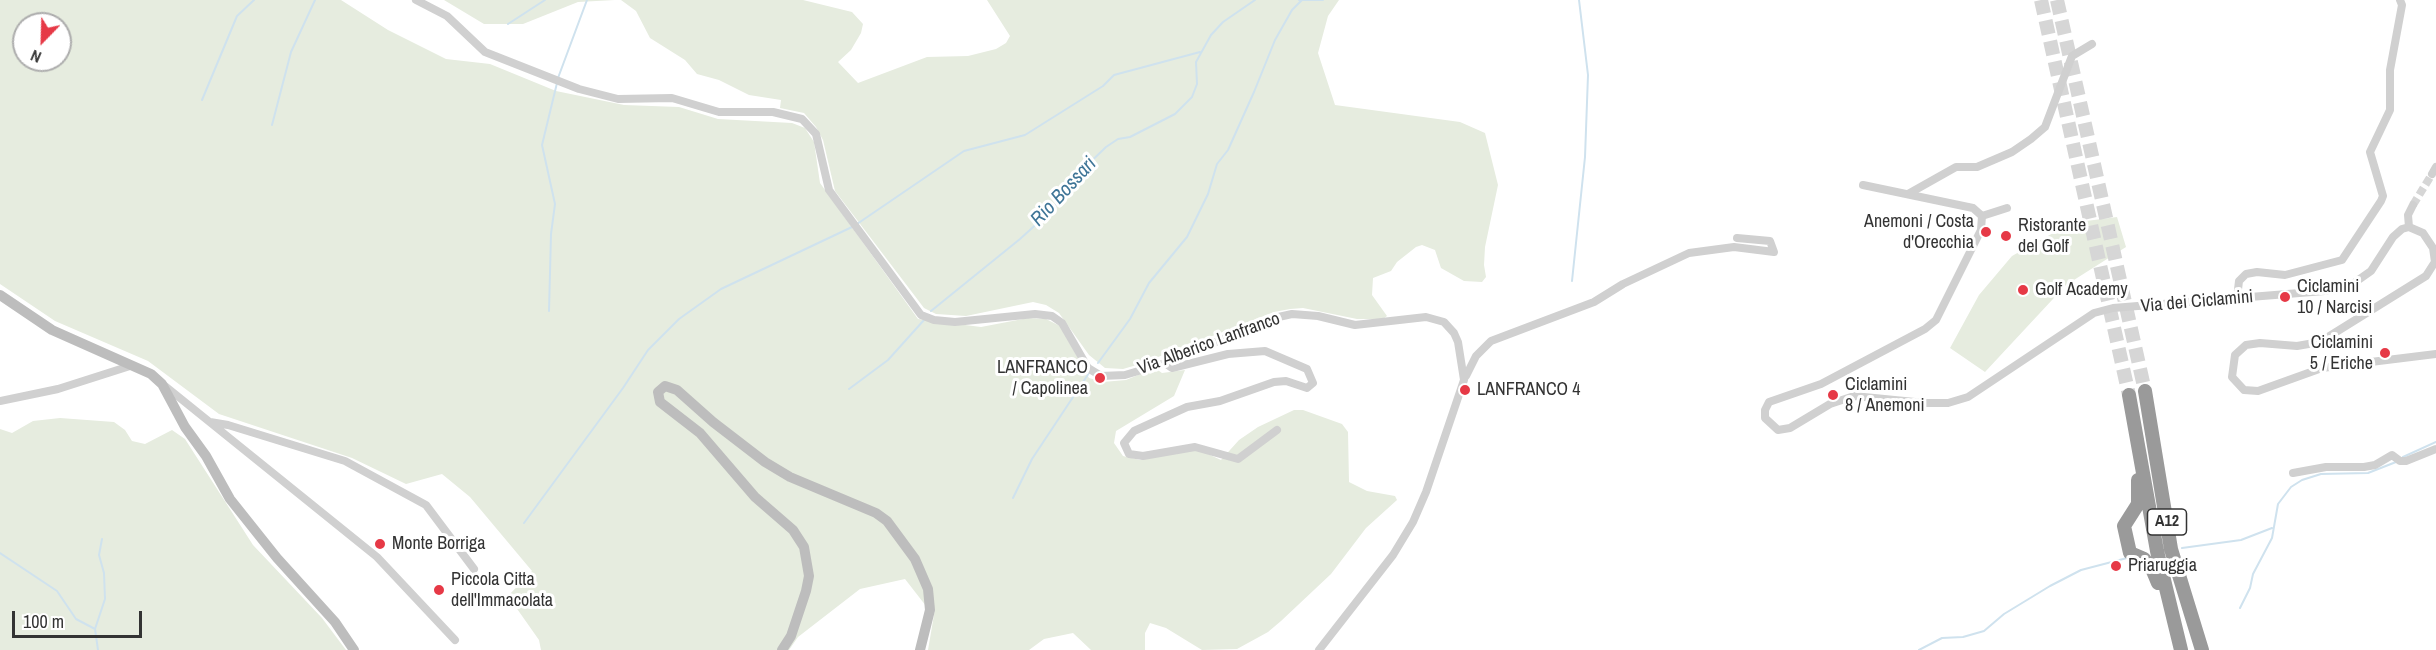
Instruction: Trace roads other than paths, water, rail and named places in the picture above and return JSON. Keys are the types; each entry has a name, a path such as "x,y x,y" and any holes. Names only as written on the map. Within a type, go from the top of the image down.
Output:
{"highway":[{"name":"A12","path":"2145,391 2171,549 2202,650"},
{"name":"A12","path":"2129,395 2157,551 2179,650"},
{"path":"2138,442 2138,504 2124,526 2130,553 2144,559 2153,571 2179,650"}],"main road":[{"path":"0,295 52,330 151,374 162,384 185,427 206,456 230,499 277,558 335,622 354,650"},
{"path":"782,650 791,636 806,591 809,576 804,547 793,530 755,497 700,433 660,402 658,392 665,386 677,390 713,422 765,462 790,477 876,513 887,521 915,559 928,589 930,610 920,650"}],"street":[{"name":"Via Alberico Lanfranco","path":"416,0 447,16 484,52 579,89 618,99 672,98 719,112 773,112 806,122 816,134 824,176 835,199 925,317 955,322 1035,314 1052,316 1062,323 1089,368 1104,377 1125,375 1165,363 1274,318 1292,314 1317,316 1355,324 1426,317 1444,322 1454,333 1464,380"},
{"path":"2237,298 2239,281 2246,274 2257,272 2285,275 2342,260 2381,201 2383,196 2370,152 2390,110 2390,70 2402,5 2400,0"},
{"path":"1908,194 1956,167 1977,167 2012,152 2031,139 2045,127 2072,56 2092,44"},
{"path":"1863,185 1973,208 1982,216 2007,208"},
{"path":"2413,205 2408,215 2409,228 2423,233 2433,248 2435,262 2426,276 2320,342 2297,346 2260,343 2246,345 2235,355 2232,377 2244,390 2258,391 2322,368 2436,354"},
{"name":"Via dei Ciclamini","path":"1982,216 1977,237 1936,320 1925,329 1821,384 1803,392 1774,399 1765,410 1767,422 1774,428 1784,430 1830,404 1854,396 1948,403 1968,397 2094,313 2113,308 2327,292 2345,287 2371,271 2393,237 2402,229 2409,228"},
{"path":"1319,650 1393,555 1413,522 1464,380 1476,356 1491,341 1594,302 1623,284 1689,253 1734,247 1774,252 1770,242 1737,238"},
{"path":"1165,363 1172,368 1228,354 1265,351 1307,369 1312,383 1307,388 1286,381 1274,382 1230,399 1187,407 1134,431 1124,443 1129,454 1143,456 1195,447 1238,459 1277,430"},
{"path":"0,401 58,389 130,366"},
{"path":"162,384 377,557 454,640"},
{"path":"209,422 228,425 345,462 426,505 474,569"},
{"path":"2293,473 2326,467 2364,467 2375,465 2392,456 2398,459 2436,449"}],"waterway":[{"path":"202,100 237,16 254,0"},
{"path":"272,125 291,52 315,0"},
{"path":"508,24 545,0"},
{"path":"558,78 587,0"},
{"name":"Rio Bossari","path":"931,311 1020,239 1053,209 1077,175 1106,147 1118,139 1130,137 1175,114 1192,97 1197,84 1196,62 1211,35 1223,22 1255,0"},
{"path":"1299,0 1323,0"},
{"path":"1098,363 1130,319 1149,283 1187,237 1208,194 1217,164 1228,150 1275,40 1292,10 1302,0"},
{"path":"1572,281 1585,157 1588,75 1579,0"},
{"path":"857,224 964,151 1025,135 1103,86 1114,75 1200,52"},
{"path":"549,311 551,234 555,204 542,145 557,83"},
{"path":"524,523 623,388 648,350 679,319 721,289 852,227"},
{"path":"849,389 888,360 924,320"},
{"path":"1013,498 1032,459 1089,373"},
{"path":"2403,457 2436,442"},
{"path":"2240,608 2250,588 2253,574 2272,538 2278,504 2291,487 2302,480 2321,474 2368,473 2396,462"},
{"path":"2182,548 2241,540 2272,528"},
{"path":"98,650 95,629 105,599 104,573 99,555 102,539"},
{"path":"0,553 57,591 76,619 95,629"},
{"path":"1919,650 1942,638 1963,637 1984,631 2004,614 2081,570 2127,558"}],"tunnel":[{"path":"2041,0 2129,395"},
{"path":"2057,0 2145,391"},
{"path":"2413,205 2432,174"}],"place":[{"name":"Anemoni / Costa d'Orecchia","path":"1986,232"},
{"name":"Ristorante del Golf","path":"2006,236"},
{"name":"Golf Academy","path":"2023,290"},
{"name":"Ciclamini 10 / Narcisi","path":"2285,297"},
{"name":"Ciclamini 5 / Eriche","path":"2385,353"},
{"name":"LANFRANCO / Capolinea","path":"1100,378"},
{"name":"LANFRANCO 4","path":"1465,390"},
{"name":"Ciclamini 8 / Anemoni","path":"1833,395"},
{"name":"Monte Borriga","path":"380,544"},
{"name":"Priaruggia","path":"2116,566"},
{"name":"Piccola Citta dell'Immacolata","path":"439,590"}]}
